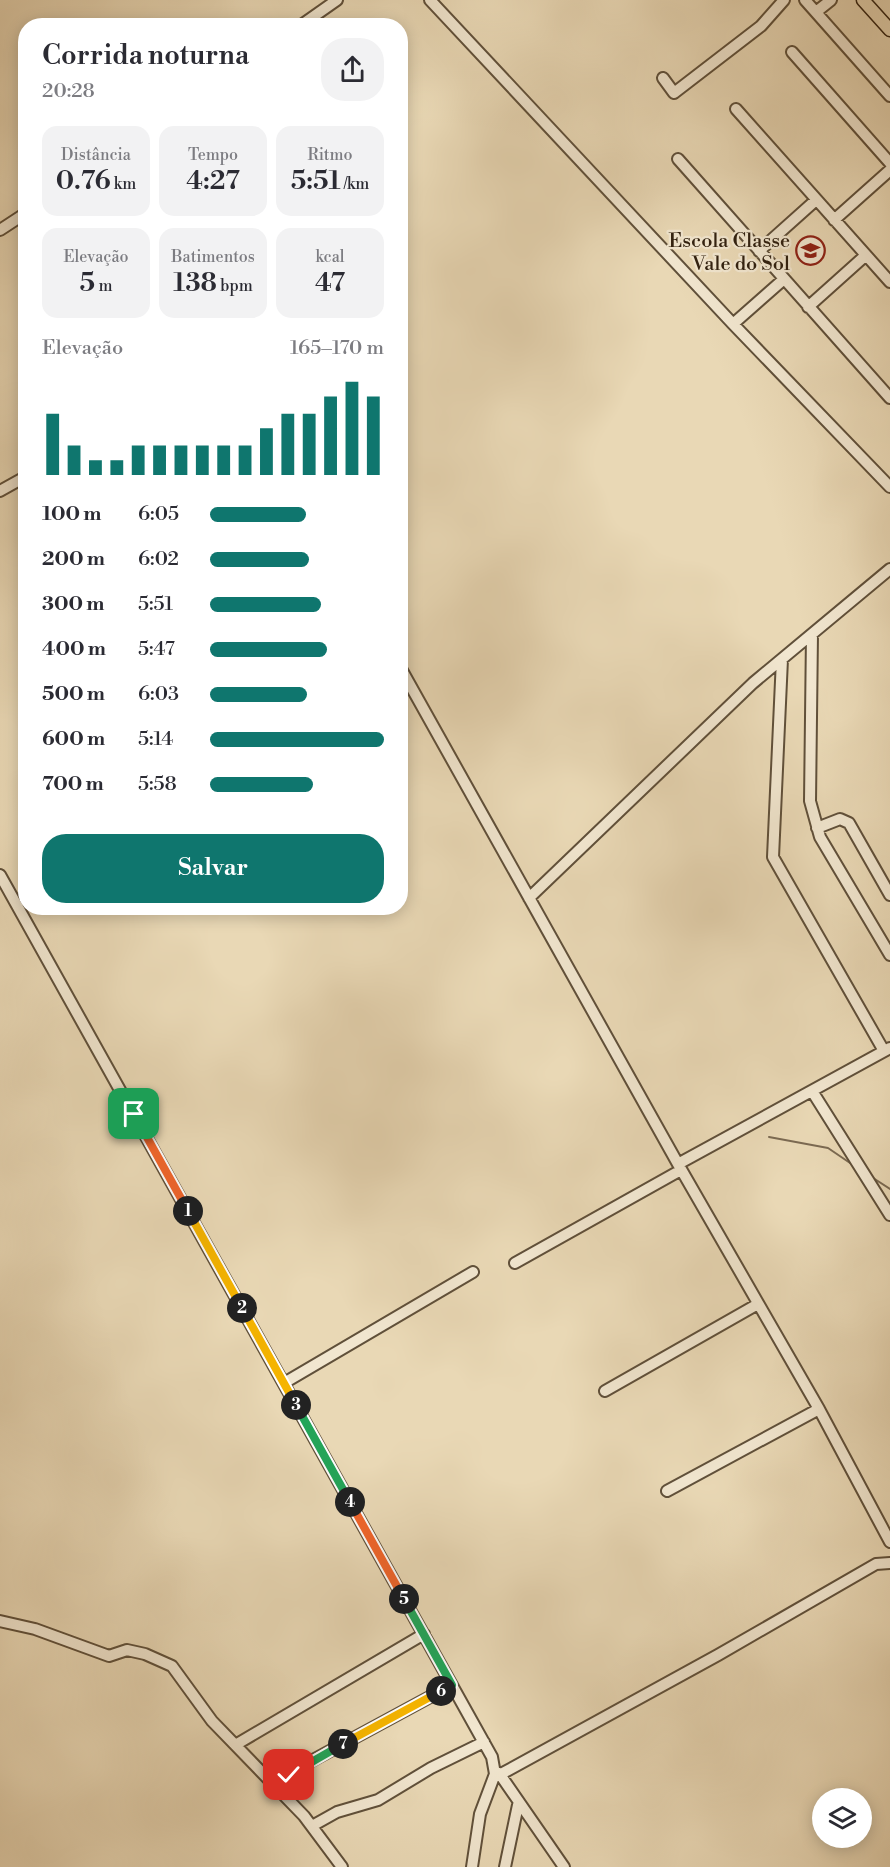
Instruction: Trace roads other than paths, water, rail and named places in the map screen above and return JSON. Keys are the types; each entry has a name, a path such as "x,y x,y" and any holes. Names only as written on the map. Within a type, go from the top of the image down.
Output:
{"main road":[{"path":"863,0 890,30"}],"street":[{"path":"311,18 337,0"},
{"path":"430,0 733,324 890,487"},
{"path":"663,78 674,93 761,26 784,0"},
{"path":"806,0 890,96"},
{"path":"816,12 831,0"},
{"path":"792,52 890,163"},
{"path":"736,109 890,282"},
{"path":"678,159 890,398"},
{"path":"834,220 890,170"},
{"path":"759,251 816,200"},
{"path":"0,230 18,218"},
{"path":"808,307 866,255"},
{"path":"733,324 784,279"},
{"path":"0,491 18,481"},
{"path":"530,898 782,659 890,569"},
{"path":"812,634 810,801 820,837 890,955"},
{"path":"515,1263 887,1049 773,857 782,659"},
{"path":"408,681 680,1167 819,1409 890,1542"},
{"path":"817,828 840,819 849,823 890,895"},
{"path":"0,875 18,907"},
{"path":"22,915 484,1742 497,1774 563,1866"},
{"path":"812,1091 890,1215"},
{"path":"284,1383 473,1272"},
{"path":"605,1391 758,1304"},
{"path":"667,1491 819,1409"},
{"path":"472,1867 480,1814 497,1774 709,1660 876,1564 890,1563"},
{"path":"0,1621 46,1633 109,1656 127,1650 165,1661 181,1675 212,1721 237,1744 312,1826 342,1867"},
{"path":"237,1744 424,1634"},
{"path":"279,1789 289,1775 304,1765 452,1685"},
{"path":"312,1826 337,1812 378,1800 431,1768 484,1742"},
{"path":"505,1867 518,1805"}],"waterway":[{"path":"769,1137 828,1148 853,1165"},
{"path":"870,1176 890,1189"}],"place":[{"name":"Escola Classe Vale do Sol","path":"811,251"}]}
